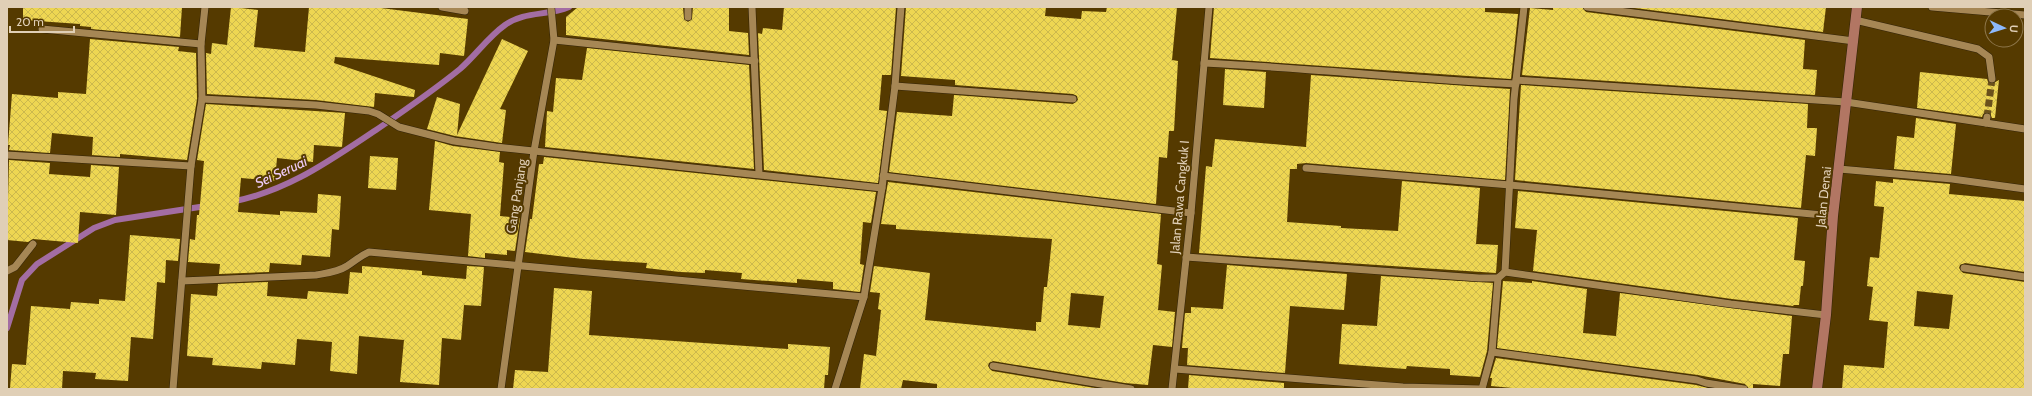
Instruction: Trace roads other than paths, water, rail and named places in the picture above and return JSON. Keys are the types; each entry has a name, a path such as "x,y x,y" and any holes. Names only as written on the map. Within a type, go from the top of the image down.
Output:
{"main road":[{"name":"Jalan Denai","path":"1817,389 1826,315 1833,216 1857,7"}],"street":[{"path":"173,389 191,166 202,99 201,44 205,7"},
{"path":"442,7 465,11"},
{"name":"Gang Panjang","path":"501,389 534,151 554,40 554,22 551,7"},
{"path":"688,7 688,17"},
{"path":"752,7 758,174"},
{"path":"835,389 864,297 882,188 895,86 901,7"},
{"name":"Jalan Rawa Cangkuk I","path":"1172,389 1191,213 1209,7"},
{"path":"1186,257 1498,278 1505,272 1516,82 1524,7"},
{"path":"1587,7 1854,41"},
{"path":"1932,7 2025,15"},
{"path":"1856,20 1978,50 1989,57 1992,79"},
{"path":"42,29 201,44"},
{"path":"554,40 755,61"},
{"path":"1204,63 1317,70 1421,79 1516,82 1846,102 1987,120 2025,129"},
{"path":"895,86 1073,99"},
{"path":"202,99 316,105 358,109 378,114 399,126 454,141 534,151 882,188"},
{"path":"7,155 191,166"},
{"path":"1306,168 1510,185 1833,216"},
{"path":"1839,169 2025,189"},
{"path":"883,176 1191,213"},
{"path":"7,271 15,267 33,244"},
{"path":"182,281 322,274 335,272 369,252 864,297"},
{"path":"1964,268 2025,277"},
{"path":"1505,272 1731,304 1826,315"},
{"path":"1175,369 1404,387 1482,389 1492,352 1498,278"},
{"path":"1492,352 1697,380 1706,383 1744,389"},
{"path":"993,366 1131,389"}],"waterway":[{"name":"Sei Seruai","path":"231,202 252,197 290,183 342,153 450,77 466,64 493,35 505,25 520,18 553,12 569,7"},
{"name":"Sei Seruai","path":"7,328 22,280 37,264 94,228 115,220 206,206"}],"tunnel":[{"path":"1987,117 1992,79"}]}
